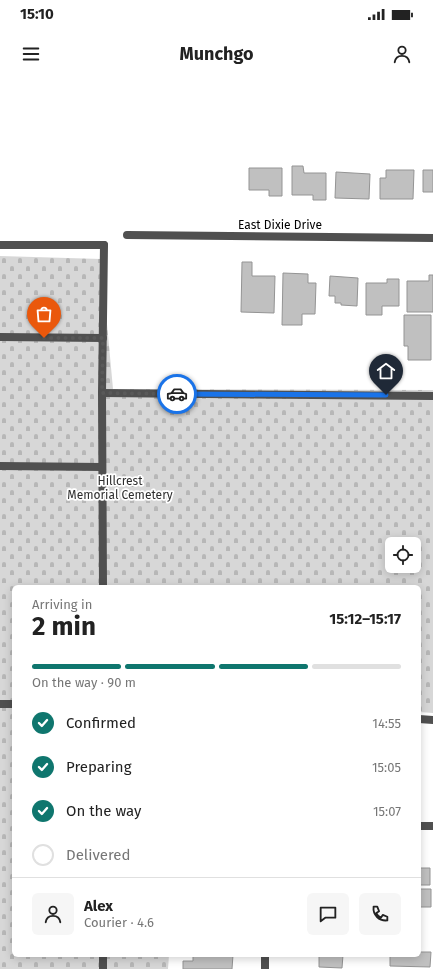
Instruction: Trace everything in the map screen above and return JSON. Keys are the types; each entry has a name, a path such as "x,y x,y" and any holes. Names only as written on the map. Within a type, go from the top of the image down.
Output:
{"street":[{"name":"East Dixie Drive","path":"127,236 433,238"},
{"path":"0,245 104,246 102,393 103,585"},
{"path":"0,337 103,338"},
{"path":"102,393 433,396"},
{"path":"0,466 102,467"},
{"path":"0,704 12,704"},
{"path":"421,719 433,720"},
{"path":"421,826 433,826"},
{"path":"103,957 103,969"},
{"path":"265,957 265,969"}],"green space":[{"name":"Hillcrest Memorial Cemetery","path":"0,256 101,259 113,389 433,390 433,713 421,712 421,585 12,585 12,957 169,957 168,969 0,969"}],"building":[{"path":"292,166 303,166 304,173 326,173 326,200 313,200 313,195 292,195"},
{"path":"249,168 282,168 282,196 269,196 269,190 249,190"},
{"path":"386,170 414,170 413,199 380,199 380,178 386,178"},
{"path":"423,170 433,170 433,192 423,192"},
{"path":"336,172 370,174 369,199 335,198"},
{"path":"242,262 252,262 252,276 275,276 274,313 241,312"},
{"path":"283,273 308,274 308,283 316,283 315,314 302,314 302,325 282,325"},
{"path":"429,275 433,275 433,312 407,312 407,281 429,281"},
{"path":"330,276 358,278 357,306 335,303 335,296 329,296"},
{"path":"387,279 399,279 399,306 382,306 382,315 366,315 366,283 387,283"},
{"path":"404,315 431,315 431,360 408,360 408,346 404,346"},
{"path":"421,868 430,868 430,885 421,885"},
{"path":"421,889 431,889 431,907 421,907"},
{"path":"421,952 431,952 430,967 390,966 390,957 421,957"},
{"path":"193,957 233,957 232,969 183,969 183,961 193,961"},
{"path":"319,957 343,957 342,968 319,967"}],"way so far":[{"path":"44,338 103,338 102,393 177,394"}],"route":[{"path":"177,394 386,395"}]}
